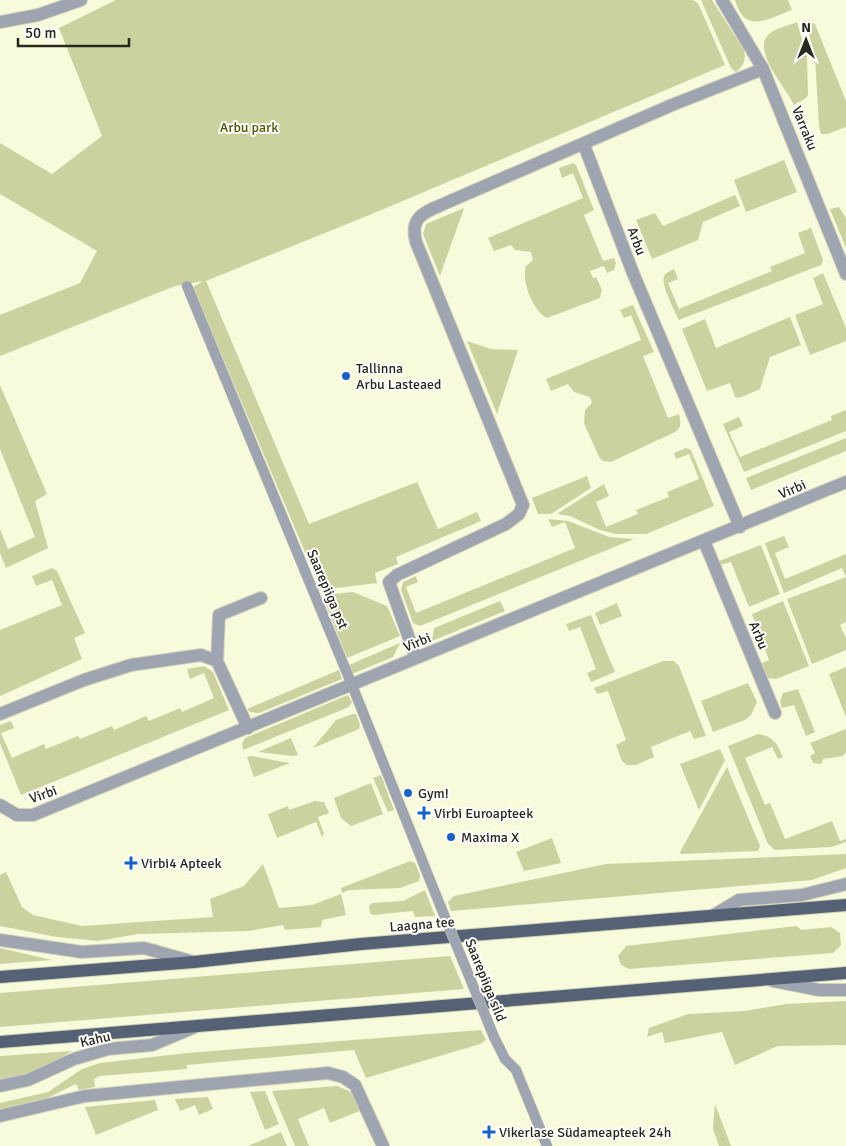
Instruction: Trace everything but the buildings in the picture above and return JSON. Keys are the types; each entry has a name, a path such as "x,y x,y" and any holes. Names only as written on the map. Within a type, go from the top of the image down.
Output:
{"main road":[{"name":"Laagna tee","path":"0,977 194,962 361,944 846,905"},
{"path":"0,1042 846,973"}],"street":[{"path":"0,22 38,15 81,0"},
{"name":"Varraku","path":"722,0 763,69 846,274"},
{"path":"416,658 389,582 397,575 506,524 519,514 523,505 416,242 413,231 415,221 424,213 448,202 584,145 672,105 763,69"},
{"name":"Arbu","path":"584,145 641,291 740,527"},
{"name":"Saarepiiga pst","path":"188,286 352,684 440,905"},
{"name":"Virbi","path":"0,805 17,816 33,816 352,684 704,542 846,482"},
{"name":"Arbu","path":"704,542 775,713"},
{"path":"248,728 217,660 219,616 261,598"},
{"path":"0,714 84,680 131,665 202,655 217,660"},
{"path":"714,915 739,900 802,895 846,884"},
{"name":"Saarepiiga sild","path":"440,905 494,1038 505,1059 516,1070 547,1146"},
{"path":"0,940 82,952 144,948 194,962"},
{"path":"765,980 819,990 846,990"},
{"name":"Kahu","path":"0,1086 28,1080 74,1059 108,1049 152,1045 199,1025"},
{"path":"0,1116 85,1096 328,1073 342,1077 355,1085 382,1146"}],"green space":[{"name":"Arbu park","path":"116,0 693,0 698,3 725,65 367,216 206,281 309,524 417,482 438,529 477,512 481,521 396,557 398,564 375,573 377,583 321,590 193,287 203,281 175,286 0,356 0,315 80,283 97,251 0,194 0,143 52,174 102,136 59,28"},
{"path":"701,0 712,0 744,50 744,62 736,72 731,68"},
{"path":"735,0 788,0 792,10 766,20 751,21 745,18 739,11"},
{"path":"805,20 815,24 846,101 846,127 827,134 821,134 819,127 815,56"},
{"path":"797,22 807,56 808,95 794,105 767,60 764,42 771,33"},
{"path":"784,160 797,192 746,212 734,180"},
{"path":"573,163 576,165 594,210 584,215 603,261 614,258 616,263 614,270 607,273 604,266 590,271 593,278 596,277 602,290 600,298 547,318 542,315 533,303 525,279 526,266 533,260 531,252 515,250 511,245 494,251 488,238 583,198 573,173 562,178 559,168"},
{"path":"735,195 740,206 703,222 698,240 652,259 636,220 655,213 663,226"},
{"path":"839,207 846,218 846,248 830,209"},
{"path":"464,208 440,276 423,234 426,224"},
{"path":"811,228 823,260 821,265 679,320 665,286 665,274 674,269 678,279 668,283 679,309 772,271 770,267 805,253 798,233"},
{"path":"823,273 846,328 846,341 810,355 795,315 823,304 813,278"},
{"path":"633,305 654,352 643,356 668,418 679,414 680,425 673,433 611,462 603,461 599,457 584,423 585,410 592,403 590,397 574,392 568,384 551,391 546,379 641,340 631,315 624,318 620,310"},
{"path":"790,317 801,345 770,357 760,389 739,398 735,397 730,383 707,391 682,329 705,319 716,348"},
{"path":"467,341 491,349 518,350 497,414"},
{"path":"0,385 47,494 35,501 48,548 6,568 0,553 0,529 8,549 35,537 0,449"},
{"path":"846,410 846,431 744,472 723,424 739,417 743,426 729,432 740,457 832,420 831,416"},
{"path":"846,438 846,451 751,490 746,478"},
{"path":"686,448 691,450 714,506 646,534 616,534 600,530 570,516 557,514 604,484 609,496 596,502 606,527 638,514 636,510 669,497 667,492 699,479 689,454 676,459 674,453"},
{"path":"587,476 591,488 551,514 538,514 532,498"},
{"path":"548,519 568,521 609,537 634,539 420,626 413,623 401,590 403,582 416,576 418,582 406,587 416,613 575,548 565,522 552,527"},
{"path":"784,536 789,547 775,553 785,579 846,554 846,577 842,568 784,593 765,543"},
{"path":"761,545 780,594 749,607 731,562 720,565 719,561"},
{"path":"52,568 57,571 85,633 74,638 82,659 0,696 0,630 62,605 52,580 36,586 32,576"},
{"path":"846,577 846,622 840,625 846,638 846,650 812,664 787,599"},
{"path":"353,592 387,606 400,636 347,658 322,595"},
{"path":"500,601 505,611 432,641 434,628"},
{"path":"783,601 809,666 776,679 768,678 760,664 769,660 752,614"},
{"path":"617,603 622,616 600,625 595,613"},
{"path":"591,615 615,672 591,682 587,673 596,669 580,627 569,631 566,624"},
{"path":"400,643 393,657 352,674 349,665"},
{"path":"663,661 674,661 679,666 706,736 694,739 690,731 651,747 654,757 636,765 627,765 622,761 616,745 626,740 608,691 597,694 594,688"},
{"path":"204,666 213,672 229,710 21,795 0,743 0,725 11,721 14,728 1,733 12,758 44,744 46,749 78,736 80,739 112,726 114,730 146,716 149,721 180,708 182,712 214,698 204,673 190,679 187,669"},
{"path":"846,667 846,717 829,674"},
{"path":"339,670 342,679 259,713 250,712 247,709"},
{"path":"748,683 757,702 751,715 745,720 713,732 701,701"},
{"path":"798,689 815,732 806,736 794,705 782,708 780,702 783,693"},
{"path":"348,695 352,702 349,707 243,750 242,744 245,738"},
{"path":"356,714 360,725 359,729 313,748 336,720"},
{"path":"846,729 846,752 843,756 823,759 821,764 813,763 810,756 815,753 810,743"},
{"path":"758,734 774,741 783,757 778,759 772,747 745,758 765,805 770,803 785,839 832,821 840,841 846,839 846,842 831,847 775,850 768,844 728,746"},
{"path":"291,738 298,755 258,752"},
{"path":"720,749 725,760 699,810 680,764"},
{"path":"251,756 290,763 254,777 247,757"},
{"path":"727,767 760,846 758,851 681,854 680,852"},
{"path":"381,775 394,810 388,812 373,778"},
{"path":"371,783 383,814 351,826 341,818 334,798"},
{"path":"315,801 324,802 329,813 318,817 324,834 322,837 316,822 277,838 268,814 288,806 289,810"},
{"path":"552,838 561,863 524,871 516,852"},
{"path":"846,854 846,868 812,880 451,911 448,902 454,896 606,864"},
{"path":"410,861 415,863 420,875 419,881 400,888 349,890 342,893 341,888"},
{"path":"263,864 279,908 312,905 341,894 346,915 322,920 321,927 285,930 283,925 249,931 138,934 98,941 57,937 0,926 0,875 6,872 22,907 33,915 82,926 213,917 210,899 244,886"},
{"path":"425,890 435,916 415,917 413,911 373,915 370,913 369,906 372,903 403,901"},
{"path":"797,926 801,930 831,927 840,933 841,945 833,953 629,969 621,965 618,956 626,946"},
{"path":"0,948 52,960 0,964"},
{"path":"450,956 464,989 0,1027 0,993"},
{"path":"846,1001 846,1045 778,1046 735,1065 722,1032 665,1043 662,1032 647,1037 649,1028 688,1014 744,1011 786,1004"},
{"path":"481,1030 486,1040 480,1044 366,1078 354,1050 187,1065 187,1069 100,1076 94,1079 95,1087 79,1090 76,1084 39,1102 0,1109 0,1103 48,1092 82,1069 100,1063 187,1053"},
{"path":"72,1051 37,1069 0,1081 0,1056"},
{"path":"337,1086 349,1091 362,1110 330,1123 324,1108 298,1119 309,1146 295,1146 272,1091"},
{"path":"265,1091 279,1124 265,1130 250,1092"},
{"path":"208,1097 213,1109 199,1115 195,1105 180,1111 175,1099"},
{"path":"155,1100 158,1110 96,1135 85,1107"},
{"path":"715,1104 731,1146 719,1146 713,1129"},
{"path":"281,1132 287,1146 248,1146"}],"place":[{"name":"Tallinna Arbu Lasteaed","path":"346,376"},
{"name":"Gym!","path":"408,793"},
{"name":"Virbi Euroapteek","path":"424,813"},
{"name":"Maxima X","path":"451,837"},
{"name":"Virbi4 Apteek","path":"131,863"},
{"name":"Vikerlase Südameapteek 24h","path":"489,1132"}]}
